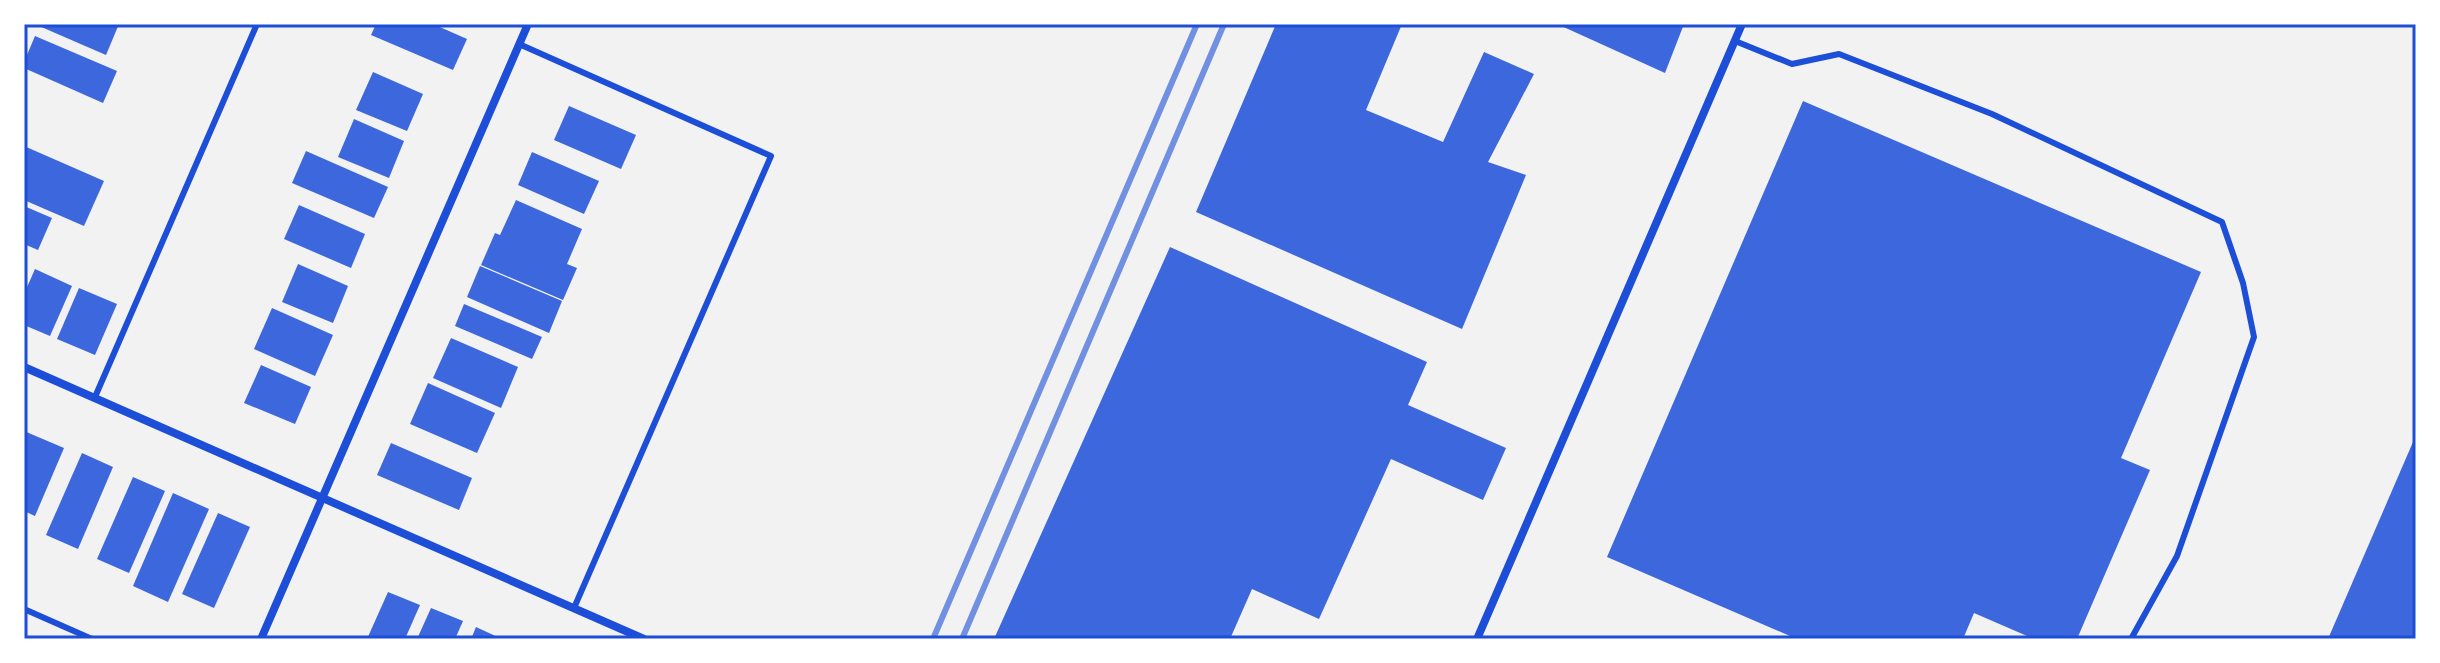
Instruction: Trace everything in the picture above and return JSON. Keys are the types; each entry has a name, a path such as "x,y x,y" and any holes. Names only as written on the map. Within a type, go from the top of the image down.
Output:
{"street":[{"path":"261,639 528,24"},
{"path":"1477,639 1742,24"},
{"path":"24,367 644,639"}],"lane":[{"path":"95,397 257,24"},
{"path":"1735,41 1792,64 1839,54 1992,114 2222,222 2243,283 2254,337 2177,556 2131,639"},
{"path":"519,44 771,156 574,608"},
{"path":"24,609 92,639"}],"building":[{"path":"40,24 119,24 106,55"},
{"path":"376,24 433,24 467,39 453,70 371,35"},
{"path":"1276,24 1402,24 1366,110 1443,142 1484,52 1534,74 1488,162 1526,175 1462,329 1196,212"},
{"path":"1557,24 1684,24 1665,73"},
{"path":"35,36 117,71 103,103 24,68"},
{"path":"373,72 423,94 407,131 356,110"},
{"path":"1803,101 2201,272 2121,458 2150,470 2077,639 2034,639 1974,613 1963,639 1797,639 1607,557"},
{"path":"569,106 636,135 621,169 554,140"},
{"path":"354,119 404,141 389,178 338,157"},
{"path":"24,146 104,181 84,226 24,200"},
{"path":"306,151 388,187 374,218 292,183"},
{"path":"532,152 599,181 584,214 518,185"},
{"path":"516,200 582,229 567,264 577,268 563,300 481,265 495,233 500,235"},
{"path":"299,205 365,234 351,268 284,239"},
{"path":"24,206 52,218 38,250 24,244"},
{"path":"1170,247 1427,362 1408,405 1506,448 1483,500 1391,459 1319,619 1252,589 1230,639 994,639"},
{"path":"298,264 348,286 333,323 282,302"},
{"path":"480,266 562,301 549,333 467,297"},
{"path":"35,269 72,286 50,336 24,325 24,294"},
{"path":"79,288 117,304 95,355 57,339"},
{"path":"464,304 542,337 532,359 455,326"},
{"path":"272,308 333,335 315,376 254,349"},
{"path":"451,338 518,367 501,408 433,378"},
{"path":"261,365 311,387 295,424 244,403"},
{"path":"428,383 495,413 477,453 410,424"},
{"path":"24,431 64,448 35,516 24,511"},
{"path":"2416,435 2416,639 2328,639"},
{"path":"391,443 472,478 459,510 377,475"},
{"path":"82,453 113,467 78,549 46,535"},
{"path":"133,477 165,491 129,573 97,559"},
{"path":"173,493 209,509 168,602 133,586"},
{"path":"218,513 250,527 214,608 182,594"},
{"path":"388,592 420,605 405,639 367,639"},
{"path":"431,608 463,621 455,639 417,639"},
{"path":"476,627 502,639 471,639"}],"railway":[{"path":"933,639 1197,24"},
{"path":"962,639 1224,24"}]}
